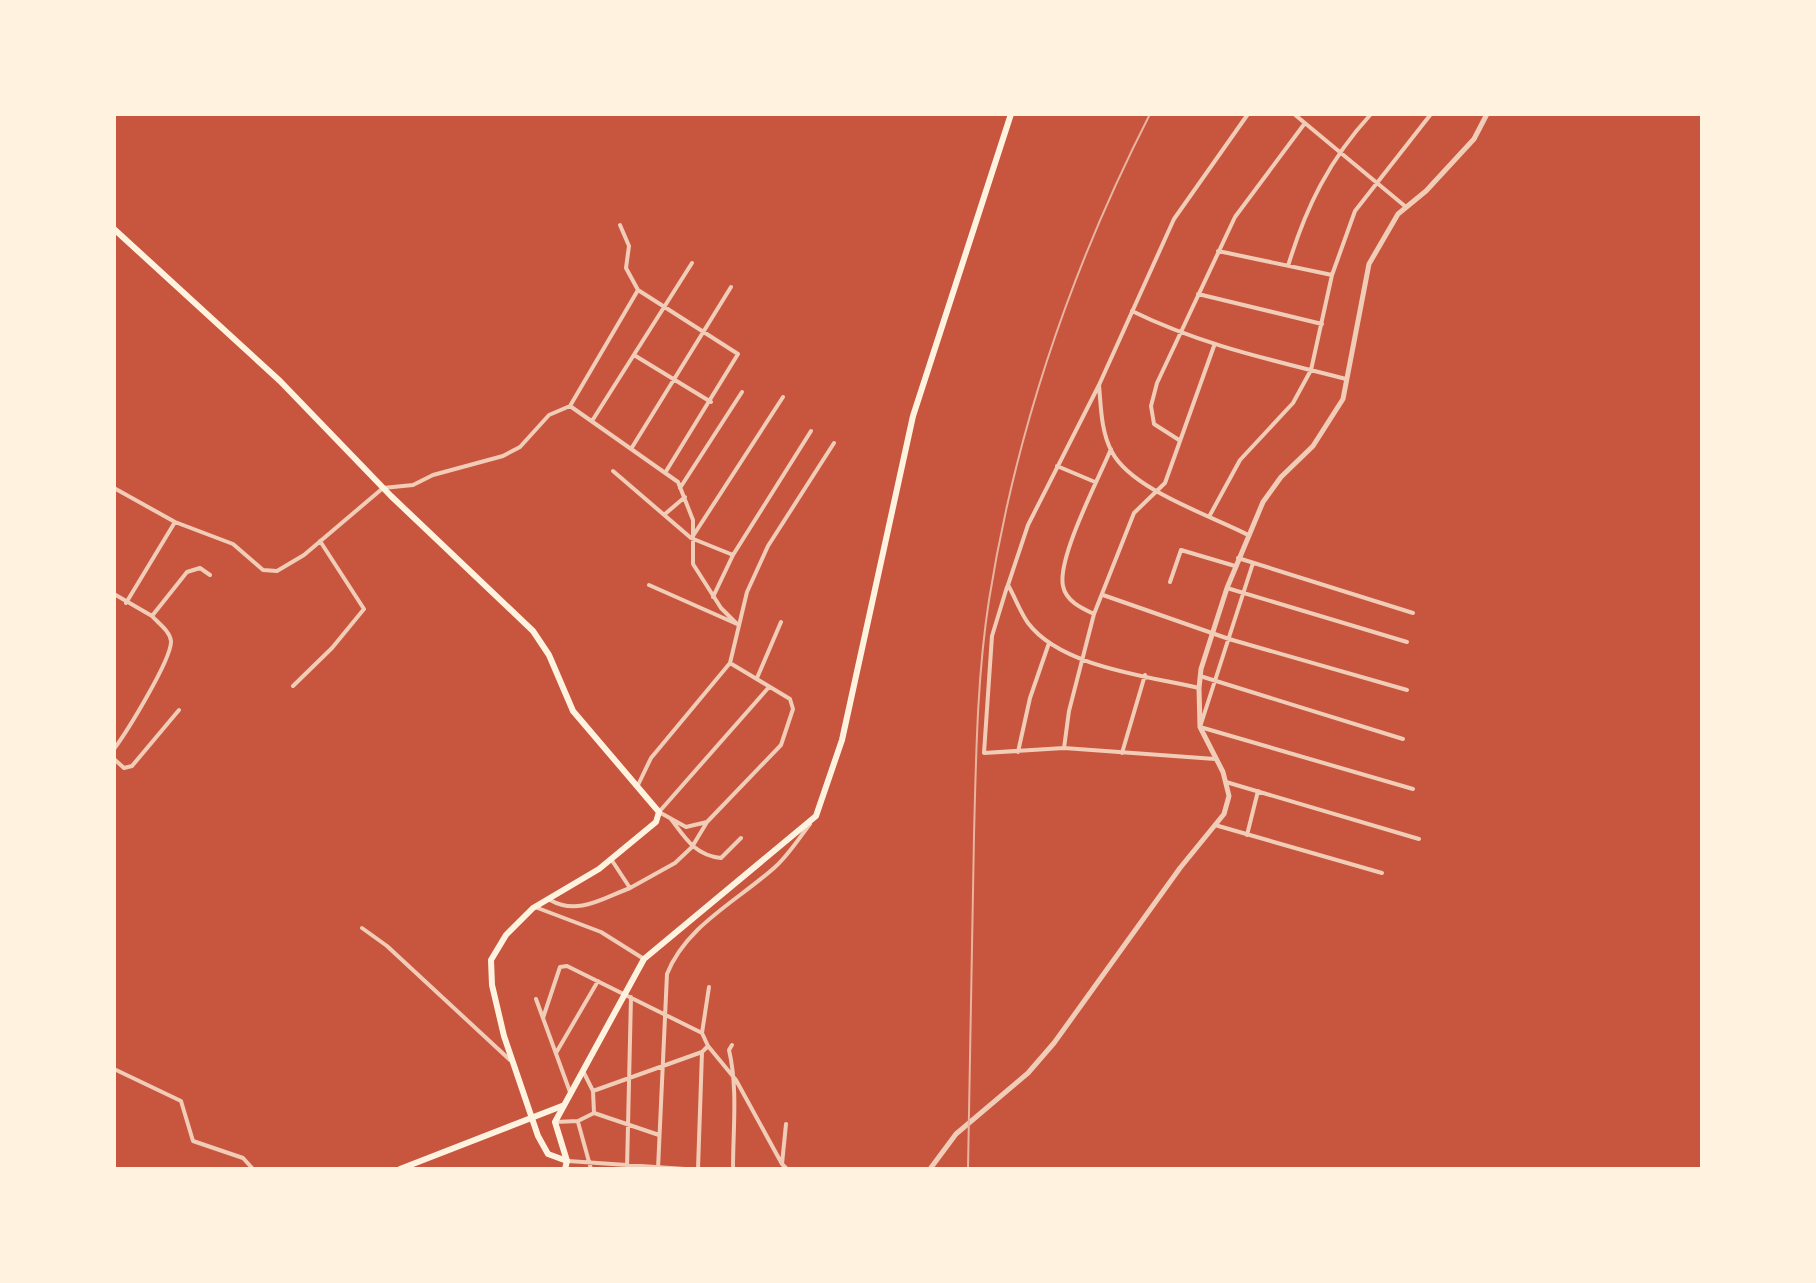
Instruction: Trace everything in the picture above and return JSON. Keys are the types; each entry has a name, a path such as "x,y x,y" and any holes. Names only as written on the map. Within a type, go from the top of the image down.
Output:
{"main road":[{"path":"565,1169 567,1161 555,1122 628,996 644,959 816,816 842,740 913,416 1011,114"},
{"path":"114,229 280,381 383,488 533,631 549,655 573,711 659,812 656,822 611,859 535,907 506,935 491,960 492,985 512,1062 548,1154 567,1161"},
{"path":"400,1169 562,1106"}],"street":[{"path":"1215,759 1064,748 987,754 983,750 992,636 1028,525 1099,385 1188,196 1248,114"},
{"path":"1294,114 1406,207"},
{"path":"1288,266 1304,213 1339,152 1371,114"},
{"path":"1210,515 1240,460 1293,403 1311,370 1332,275 1355,211 1431,114"},
{"path":"930,1169 956,1134 1019,1081 1054,1043 1224,814 1229,796 1226,782 1200,727 1199,688 1212,633 1238,558 1263,502 1281,477 1313,446 1343,399 1369,264 1406,207 1426,191 1474,139 1487,114"},
{"path":"1179,440 1154,424 1151,406 1178,334 1235,217 1305,123"},
{"path":"620,225 629,246 626,268 638,290 738,354 665,473"},
{"path":"1218,251 1332,275"},
{"path":"592,421 692,263"},
{"path":"631,449 731,287"},
{"path":"114,488 175,522 233,544 270,572 304,555 383,488 413,485 433,475 503,456 520,447 549,415 570,406 638,290"},
{"path":"1198,294 1322,324"},
{"path":"1132,311 1178,334 1214,346 1348,379"},
{"path":"1064,748 1081,659 1094,614 1134,513 1159,491 1214,346"},
{"path":"634,355 711,402"},
{"path":"1099,385 1111,449 1118,462 1159,491 1248,535"},
{"path":"680,488 742,392"},
{"path":"691,538 783,397"},
{"path":"570,406 665,473 680,488 693,520 693,564 713,597 737,624"},
{"path":"713,597 733,555 811,431"},
{"path":"638,785 651,758 730,663 747,592 768,546 834,443"},
{"path":"1094,614 1070,600 1062,585 1066,559 1111,449"},
{"path":"1057,466 1097,483"},
{"path":"613,471 691,538 733,555"},
{"path":"665,514 685,497"},
{"path":"126,603 175,522"},
{"path":"293,686 332,648 364,609 320,541"},
{"path":"1170,582 1181,550 1235,566"},
{"path":"1238,558 1413,613"},
{"path":"1200,727 1217,683 1242,591 1253,563"},
{"path":"152,616 187,572 200,568 210,575"},
{"path":"649,585 737,624"},
{"path":"1008,585 1028,623 1049,643 1081,659 1199,688"},
{"path":"1227,588 1407,642"},
{"path":"114,594 152,616 169,633 171,647 144,703 114,749"},
{"path":"1103,595 1229,639 1407,690"},
{"path":"757,678 781,622"},
{"path":"1018,752 1030,698 1049,643"},
{"path":"550,900 582,907 630,888 675,863 692,847 707,822 781,745 793,709 790,699 730,663"},
{"path":"1122,753 1145,675"},
{"path":"1200,676 1403,739"},
{"path":"707,822 686,827 659,812 769,687"},
{"path":"114,759 124,768 132,766 179,710"},
{"path":"1200,727 1413,789"},
{"path":"1226,782 1419,839"},
{"path":"1247,835 1258,790"},
{"path":"658,1169 667,974 680,946 778,865 816,816"},
{"path":"670,818 692,847 708,856 721,858 741,838"},
{"path":"1215,825 1382,873"},
{"path":"611,859 630,888"},
{"path":"535,907 601,932 644,959"},
{"path":"362,928 387,946 512,1062"},
{"path":"543,1018 560,967 567,966 702,1033"},
{"path":"556,1053 598,981"},
{"path":"709,987 702,1033 708,1046 736,1080 787,1169"},
{"path":"627,1168 628,996"},
{"path":"536,999 570,1092"},
{"path":"732,1045 729,1050 736,1080 733,1095 733,1169"},
{"path":"593,1091 629,1081 702,1052 708,1046"},
{"path":"698,1169 702,1052"},
{"path":"114,1069 181,1101 193,1141 243,1158 253,1169"},
{"path":"584,1073 593,1091 594,1113"},
{"path":"555,1122 578,1121 594,1113 659,1135"},
{"path":"578,1121 591,1167"},
{"path":"782,1164 786,1124"},
{"path":"567,1161 591,1167 685,1169"}],"railway":[{"path":"968,1169 976,747 989,600 1015,474 1050,351 1096,231 1150,114"}]}
